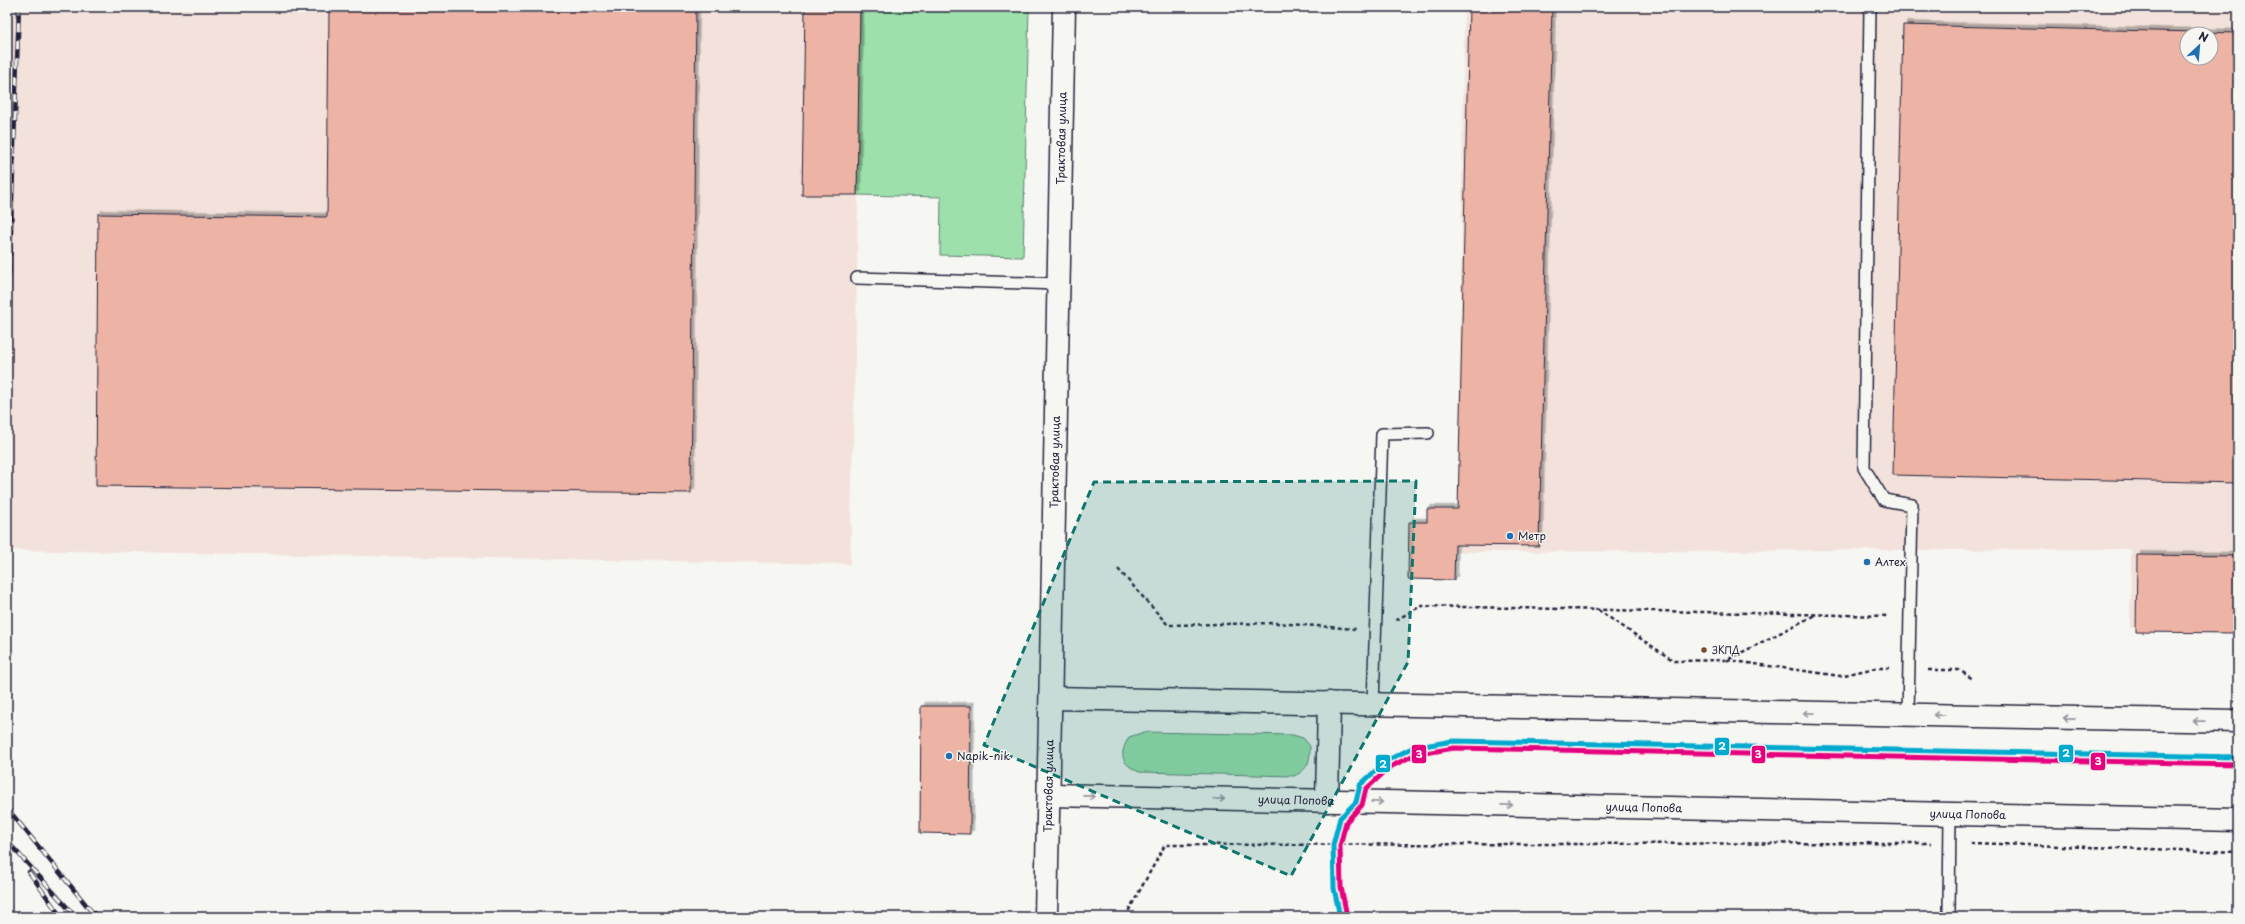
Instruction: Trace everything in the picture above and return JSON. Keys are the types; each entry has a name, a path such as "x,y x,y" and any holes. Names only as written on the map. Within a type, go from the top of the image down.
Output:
{"main road":[{"name":"Трактовая улица","path":"1046,917 1050,796 1064,7"},
{"path":"1051,698 2238,721"},
{"path":"1327,802 1329,703"},
{"name":"улица Попова","path":"1050,796 2238,820"}],"lane":[{"path":"1870,7 1864,468 1884,500 1912,505 1908,715"},
{"path":"857,278 1059,284"},
{"path":"1373,704 1382,434 1428,433"},
{"path":"1949,913 1950,814"}],"path":[{"path":"1118,569 1168,625 1276,623 1376,631 1421,606 1910,616"},
{"path":"1598,610 1674,661 1727,660 1840,676 1875,668 1959,670 1973,679"},
{"path":"1727,660 1816,614"},
{"path":"1125,917 1165,845 1950,843 2238,852"}],"highlighted area":[{"path":"1416,481 1408,662 1291,876 984,745 1094,482"}],"shaded area":[{"path":"7,7 860,7 857,278 850,564 7,550"},
{"path":"1464,7 2238,7 2238,630 2130,628 2131,549 1458,552"}],"green space":[{"path":"860,7 1029,7 1023,257 940,255 941,197 857,195"},
{"path":"1144,732 1293,735 1303,738 1310,746 1310,756 1306,767 1294,776 1139,772 1128,765 1123,758 1123,753 1129,737"}],"building":[{"path":"329,7 696,7 691,493 96,486 98,214 327,217"},
{"path":"805,7 860,7 857,195 802,195"},
{"path":"1469,7 1552,7 1539,546 1455,545 1454,580 1408,579 1409,522 1427,522 1427,509 1458,509"},
{"path":"1903,25 2179,32 2179,66 2219,66 2219,33 2238,33 2238,483 1893,475"},
{"path":"2137,555 2238,556 2238,633 2136,632"},
{"path":"921,706 971,706 970,834 920,833"}],"railway":[{"path":"7,337 19,7"},
{"path":"7,808 92,912 99,917"},
{"path":"7,841 76,917"},
{"path":"29,872 61,917"}],"transit line":[{"name":"2","path":"1340,917 1334,888 1333,845 1340,818 1356,802 1360,785 1386,761 1412,748 1453,741 2238,757"},
{"name":"3","path":"1347,916 1341,887 1340,846 1346,822 1362,805 1366,789 1390,767 1414,755 1454,748 2238,764"}],"place":[{"name":"Метр","path":"1510,536"},
{"name":"Алтех","path":"1867,562"},
{"name":"ЗКПД","path":"1704,650"},
{"name":"Napik-nik","path":"949,756"}]}
